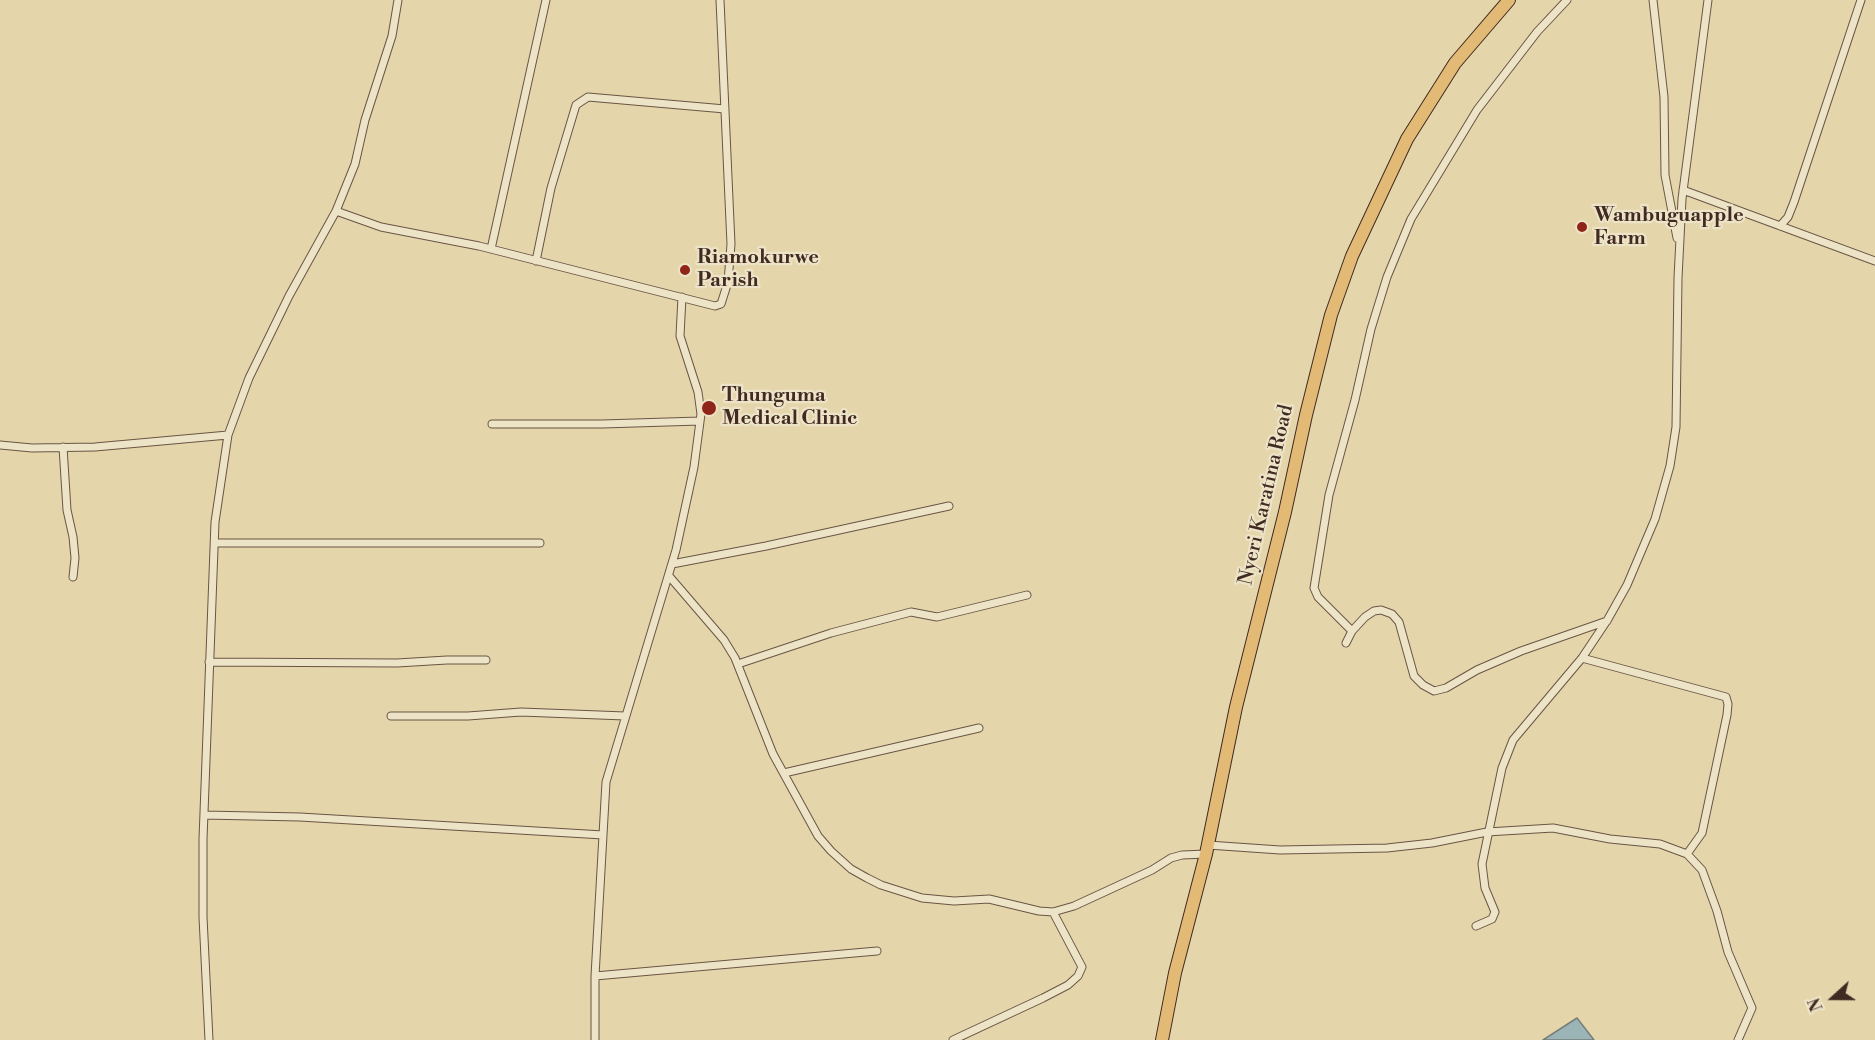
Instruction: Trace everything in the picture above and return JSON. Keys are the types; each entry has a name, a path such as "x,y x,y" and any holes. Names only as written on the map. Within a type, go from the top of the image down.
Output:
{"highway":[{"name":"Nyeri Karatina Road","path":"1162,1040 1207,849 1236,707 1331,315 1352,256 1407,139 1455,63 1509,0"}],"street":[{"path":"209,1040 203,917 204,815 215,543 218,496 228,435 249,378 289,296 336,211 355,164 365,120 392,36 398,0"},
{"path":"491,249 546,0"},
{"path":"336,211 381,227 491,249 715,306 720,304 728,282 731,244 720,0"},
{"path":"1352,631 1318,597 1314,588 1329,495 1355,400 1371,329 1387,277 1411,219 1477,110 1537,32 1567,0"},
{"path":"1653,0 1664,97 1665,174 1679,252"},
{"path":"1476,926 1492,919 1495,912 1485,888 1482,864 1502,768 1513,740 1582,658 1607,621 1627,585 1653,524 1670,466 1676,427 1679,252 1683,190 1707,0"},
{"path":"1780,226 1788,217 1794,202 1861,0"},
{"path":"536,261 551,188 576,105 588,97 725,109"},
{"path":"1683,190 1875,261"},
{"path":"596,1040 595,976 606,782 669,576 694,467 700,422 701,403 680,336 682,297"},
{"path":"492,424 700,422"},
{"path":"0,446 63,447 168,442 228,435"},
{"path":"63,447 67,510 74,547 74,577"},
{"path":"672,564 949,506"},
{"path":"215,543 540,543"},
{"path":"669,576 724,640 738,664 783,773 818,836 851,868 881,885 922,898 954,901 989,899 1023,908 1053,912 1074,906 1152,870 1171,858 1207,849 1342,850 1432,843 1487,832 1553,828 1610,839 1660,844 1686,854 1702,870 1717,911 1728,952 1752,1008 1738,1040"},
{"path":"738,664 831,633 911,612 929,616 944,616 1027,595"},
{"path":"1346,643 1352,631 1374,610 1392,614 1399,622 1414,676 1423,685 1434,690 1446,688 1477,670 1521,651 1607,621"},
{"path":"1582,658 1726,697 1727,715 1702,833 1686,854"},
{"path":"209,662 397,663 486,660"},
{"path":"391,716 468,716 521,712 625,716"},
{"path":"783,773 979,728"},
{"path":"204,815 300,817 603,835"},
{"path":"953,1040 1043,998 1068,985 1078,976 1082,967 1053,912"},
{"path":"595,976 877,951"}],"water":[{"path":"1577,1018 1594,1040 1543,1040"}],"place":[{"name":"Wambuguapple Farm","path":"1582,227"},
{"name":"Riamokurwe Parish","path":"685,270"},
{"name":"Thunguma Medical Clinic","path":"709,408"}]}
